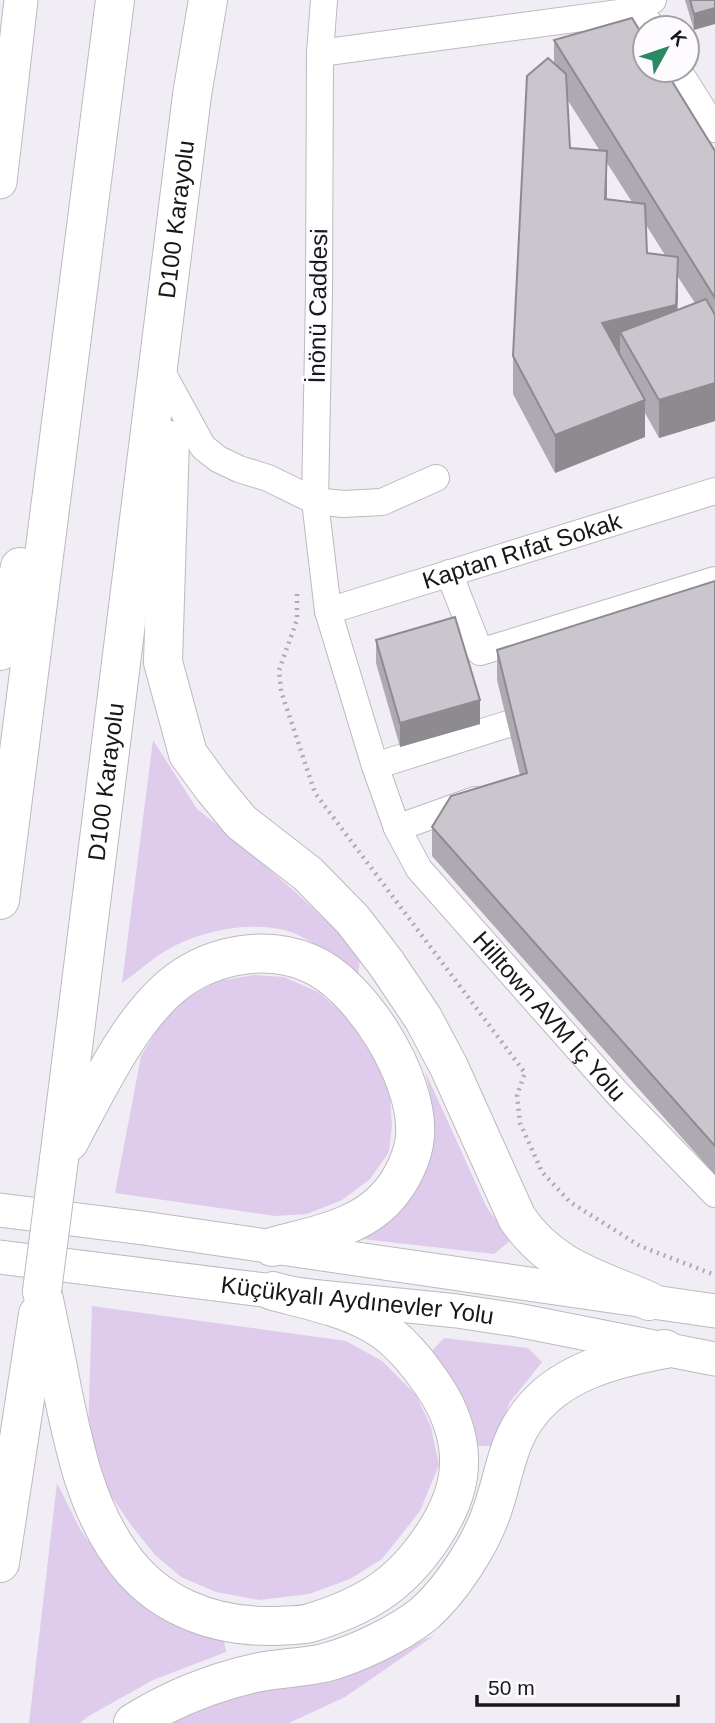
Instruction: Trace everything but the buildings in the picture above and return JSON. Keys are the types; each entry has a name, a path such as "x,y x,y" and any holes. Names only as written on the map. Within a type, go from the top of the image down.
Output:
{"highway":[{"path":"0,901 115,0"},
{"name":"D100 Karayolu","path":"0,1563 42,1291 192,95 208,0"},
{"path":"192,95 224,0"},
{"path":"0,651 6,634 78,302"},
{"path":"158,365 171,448 163,662 188,754 242,822 308,874 353,920 386,963 423,1018 449,1067 517,1218 528,1234 540,1247 572,1269 649,1301"},
{"path":"59,1159 115,1058 148,1010 178,981 212,962 241,954 283,955 311,963 332,977 359,1003 401,1066 414,1105 415,1137 406,1168 387,1197 365,1215 333,1230 272,1247"},
{"path":"42,1291 68,1424 82,1476 99,1517 120,1554 143,1581 181,1607 225,1623 270,1626 308,1623 327,1616 377,1593 395,1579 414,1561 443,1520 454,1493 459,1462 455,1435 443,1400 423,1371 400,1345 374,1324 333,1306 274,1291"},
{"path":"132,1723 200,1688 256,1673 324,1662 373,1645 423,1614 467,1563 493,1510 508,1452 529,1414 554,1389 587,1370 629,1355 665,1349"}],"main road":[{"path":"0,182 6,61 21,0"},
{"name":"Küçükyalı Aydınevler Yolu","path":"0,1210 143,1228 715,1311"},
{"name":"Küçükyalı Aydınevler Yolu","path":"0,1257 469,1313 715,1359"}],"street":[{"name":"İnönü Caddesi","path":"324,0 320,53 315,501 328,611"},
{"path":"320,53 648,11"},
{"path":"687,84 715,129"},
{"path":"158,365 203,447 218,459 268,478 315,501 343,504 382,502 436,478"},
{"name":"Kaptan Rıfat Sokak","path":"328,611 715,491"},
{"path":"449,573 480,652 715,580"},
{"name":"Hilltown AVM İç Yolu","path":"328,611 374,766 397,828 419,869 617,1093 715,1194"},
{"path":"374,766 508,724"},
{"path":"397,828 497,793"}],"shaded area":[{"path":"153,740 197,809 234,838 341,934 360,960 358,974 293,933 271,928 242,927 186,940 154,958 122,983"},
{"path":"254,975 284,977 318,992 345,1015 376,1056 390,1098 392,1125 389,1152 370,1179 342,1200 307,1214 275,1216 115,1193 141,1056 159,1027 182,1001 218,981"},
{"path":"425,1071 487,1208 511,1240 494,1254 363,1239 403,1197 428,1134 430,1093"},
{"path":"92,1306 346,1341 382,1361 416,1395 431,1427 439,1465 420,1511 382,1559 350,1579 309,1594 259,1600 216,1592 181,1577 155,1555 107,1490 88,1433"},
{"path":"444,1338 528,1348 542,1362 510,1402 491,1446 469,1446 432,1351"},
{"path":"57,1483 81,1531 107,1567 223,1635 226,1652 153,1680 80,1723 29,1723"},
{"path":"435,1635 345,1697 289,1723 165,1723 187,1712 258,1691 337,1676"}]}
